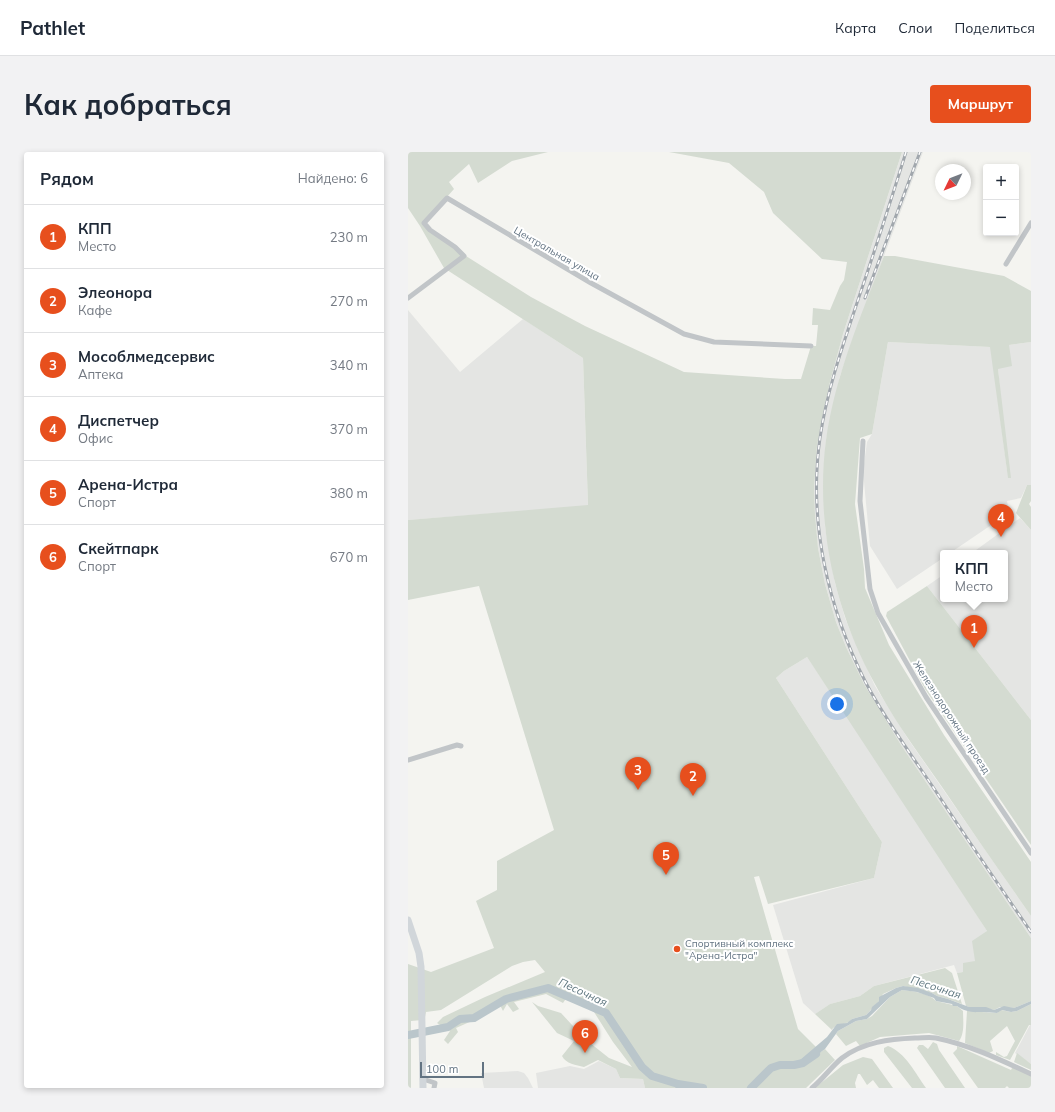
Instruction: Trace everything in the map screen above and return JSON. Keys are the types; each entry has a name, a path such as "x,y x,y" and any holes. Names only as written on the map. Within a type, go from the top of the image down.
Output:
{"main road":[{"path":"408,920 419,953 423,1088"}],"street":[{"name":"Центральная улица","path":"408,298 464,256 455,247 430,230 424,223 447,198 591,283 684,334 714,342 810,346"},
{"path":"1006,264 1031,223"},
{"name":"Железнодорожный проезд","path":"863,441 860,501 870,589 878,613 926,697 1031,853"},
{"path":"408,760 457,745 461,746"},
{"path":"812,1088 843,1058 865,1046 881,1040 935,1038 963,1045 992,1056 1031,1074"},
{"path":"423,1079 435,1083 434,1088"}],"shaded area":[{"path":"408,152 548,152 512,161 478,183 469,164 449,182 454,189 424,223 458,251 531,297 585,326 684,372 801,379 811,346 816,346 818,325 812,325 813,308 830,310 844,280 847,262 822,259 773,213 764,192 729,163 669,152 902,152 843,334 823,413 817,446 814,489 818,548 825,584 836,622 864,684 901,745 1031,938 1031,1001 1014,1008 1000,1007 994,1010 966,1006 957,973 963,972 963,963 975,961 972,941 987,931 807,657 784,671 776,678 882,842 874,878 768,904 759,876 754,877 798,1029 821,1052 825,1049 835,1060 806,1088 645,1088 643,1079 620,1078 616,1069 598,1060 584,1067 572,1064 564,1059 562,1056 574,1041 557,1033 532,1002 538,1006 561,1013 585,1039 609,1058 632,1067 613,1042 594,1012 569,994 563,1003 546,994 514,1002 519,1009 513,1012 507,1004 503,1011 498,1001 477,1013 474,1020 456,1028 458,1032 448,1044 444,1040 450,1031 437,1023 443,1017 485,997 545,972 535,960 512,966 441,1010 426,1012 425,1017 422,1020 411,1021 411,1088 408,1088 408,964 431,972 494,948 476,901 497,890 497,861 554,830 479,586 408,600 408,520 588,505 583,358 444,268 408,208"},
{"path":"902,152 923,152 840,376 826,440 824,495 825,527 835,583 845,618 875,686 908,739 1031,916 1031,938 901,745 864,684 836,622 825,584 818,548 814,489 817,446 823,413 843,334"},
{"path":"884,256 895,256 1004,276 1031,291 1031,342 1009,345 1012,366 998,369 1011,478 1008,478 990,347 888,342 872,434 860,438 855,504 864,569 865,588 889,645 944,735 1031,862 1031,916 908,738 883,699 849,629 839,598 832,567 826,536 823,504 823,472 830,416 842,369"},
{"path":"408,310 460,372 523,319 583,358 588,506 408,520"},
{"path":"888,342 991,347 1008,478 998,369 1009,345 1031,342 1031,485 1027,485 1021,498 1007,501 1009,513 954,550 940,550 940,560 897,589 870,546 863,471 867,442 872,434"},
{"path":"1027,485 1031,485 1031,501 1029,504 1031,507 1031,530 1016,513"},
{"path":"1020,518 1031,530 1031,720 927,586 940,577 940,602 1008,602 1008,550 976,550"},
{"path":"927,586 1031,720 1031,845 925,689 886,616 887,612"},
{"path":"807,657 899,793 987,931 975,961 963,972 957,973 954,965 874,986 860,996 830,1004 815,1014 803,1003 773,905 874,878 882,842 776,678 784,671"},
{"path":"945,968 952,973 962,1004 932,993 903,986 883,994 879,1001 866,1015 852,1019 849,1022 833,1028 832,1030 815,1014 830,1004 860,996 874,986"},
{"path":"903,986 918,988 969,1007 986,1007 994,1010 1004,1006 1014,1008 1031,1001 1031,1004 1017,1011 1011,1012 1002,1010 997,1013 971,1012 957,1006 953,1006 952,1004 936,1001 934,998 917,992 902,990 890,997 867,1019 856,1021 838,1031 825,1049 817,1055 811,1059 800,1060 827,1037 837,1024 847,1023 852,1019 866,1015 879,1001 879,997"},
{"path":"902,990 925,994 936,1001 957,1006 963,1011 963,1030 959,1041 929,1033 880,1037 860,1046 856,1041 846,1046 836,1034 838,1031 856,1021 867,1019 872,1016 890,997"},
{"path":"1031,1004 1031,1025 1029,1025 1010,1060 996,1055 996,1052 1004,1057 1007,1056 1015,1041 1007,1026 990,1041 993,1051 989,1053 965,1043 967,1011 997,1013 1001,1010 1011,1012 1017,1011"},
{"path":"1031,1025 1031,1064 1015,1053"},
{"path":"933,1042 937,1044 939,1050 965,1088 945,1088 917,1048 919,1045 923,1045 928,1049"},
{"path":"888,1046 900,1053 905,1058 926,1088 912,1088 884,1052 884,1048"},
{"path":"957,1046 1011,1070 1012,1068 1016,1068 1031,1076 1031,1088 1009,1088 1007,1086 1005,1088 978,1088 953,1053 957,1049"},
{"path":"1017,1053 1031,1064 1031,1070 1014,1062"},
{"path":"863,1057 872,1059 893,1088 879,1088 873,1080 867,1085 860,1074 858,1074 855,1083 856,1088 815,1088 843,1065"},
{"path":"599,1061 616,1069 620,1078 643,1079 645,1088 538,1088 536,1073 570,1066 584,1069"},
{"path":"518,1071 524,1073 533,1088 484,1088 481,1073"}],"waterway":[{"name":"Песочная","path":"408,1035 448,1027 460,1019 474,1018 506,999 548,988 606,1013 642,1067 652,1076 678,1084 703,1088"},
{"name":"Песочная","path":"751,1088 771,1068 780,1065 794,1065 803,1063 816,1054"},
{"name":"Песочная","path":"676,1088 678,1084"}],"railway":[{"path":"906,152 842,348 827,402 820,438 817,470 819,533 824,564 841,625 866,683 898,736 1031,932"},
{"path":"865,298 920,152"}],"place":[{"name":"Диспетчер","path":"1001,537"},
{"name":"КПП","path":"974,648"},
{"name":"Мособлмедсервис","path":"638,790"},
{"name":"Элеонора","path":"693,796"},
{"name":"Арена-Истра","path":"666,875"},
{"name":"Спортивный комплекс \"Арена-Истра\"","path":"677,949"},
{"name":"Скейтпарк","path":"585,1053"}]}
